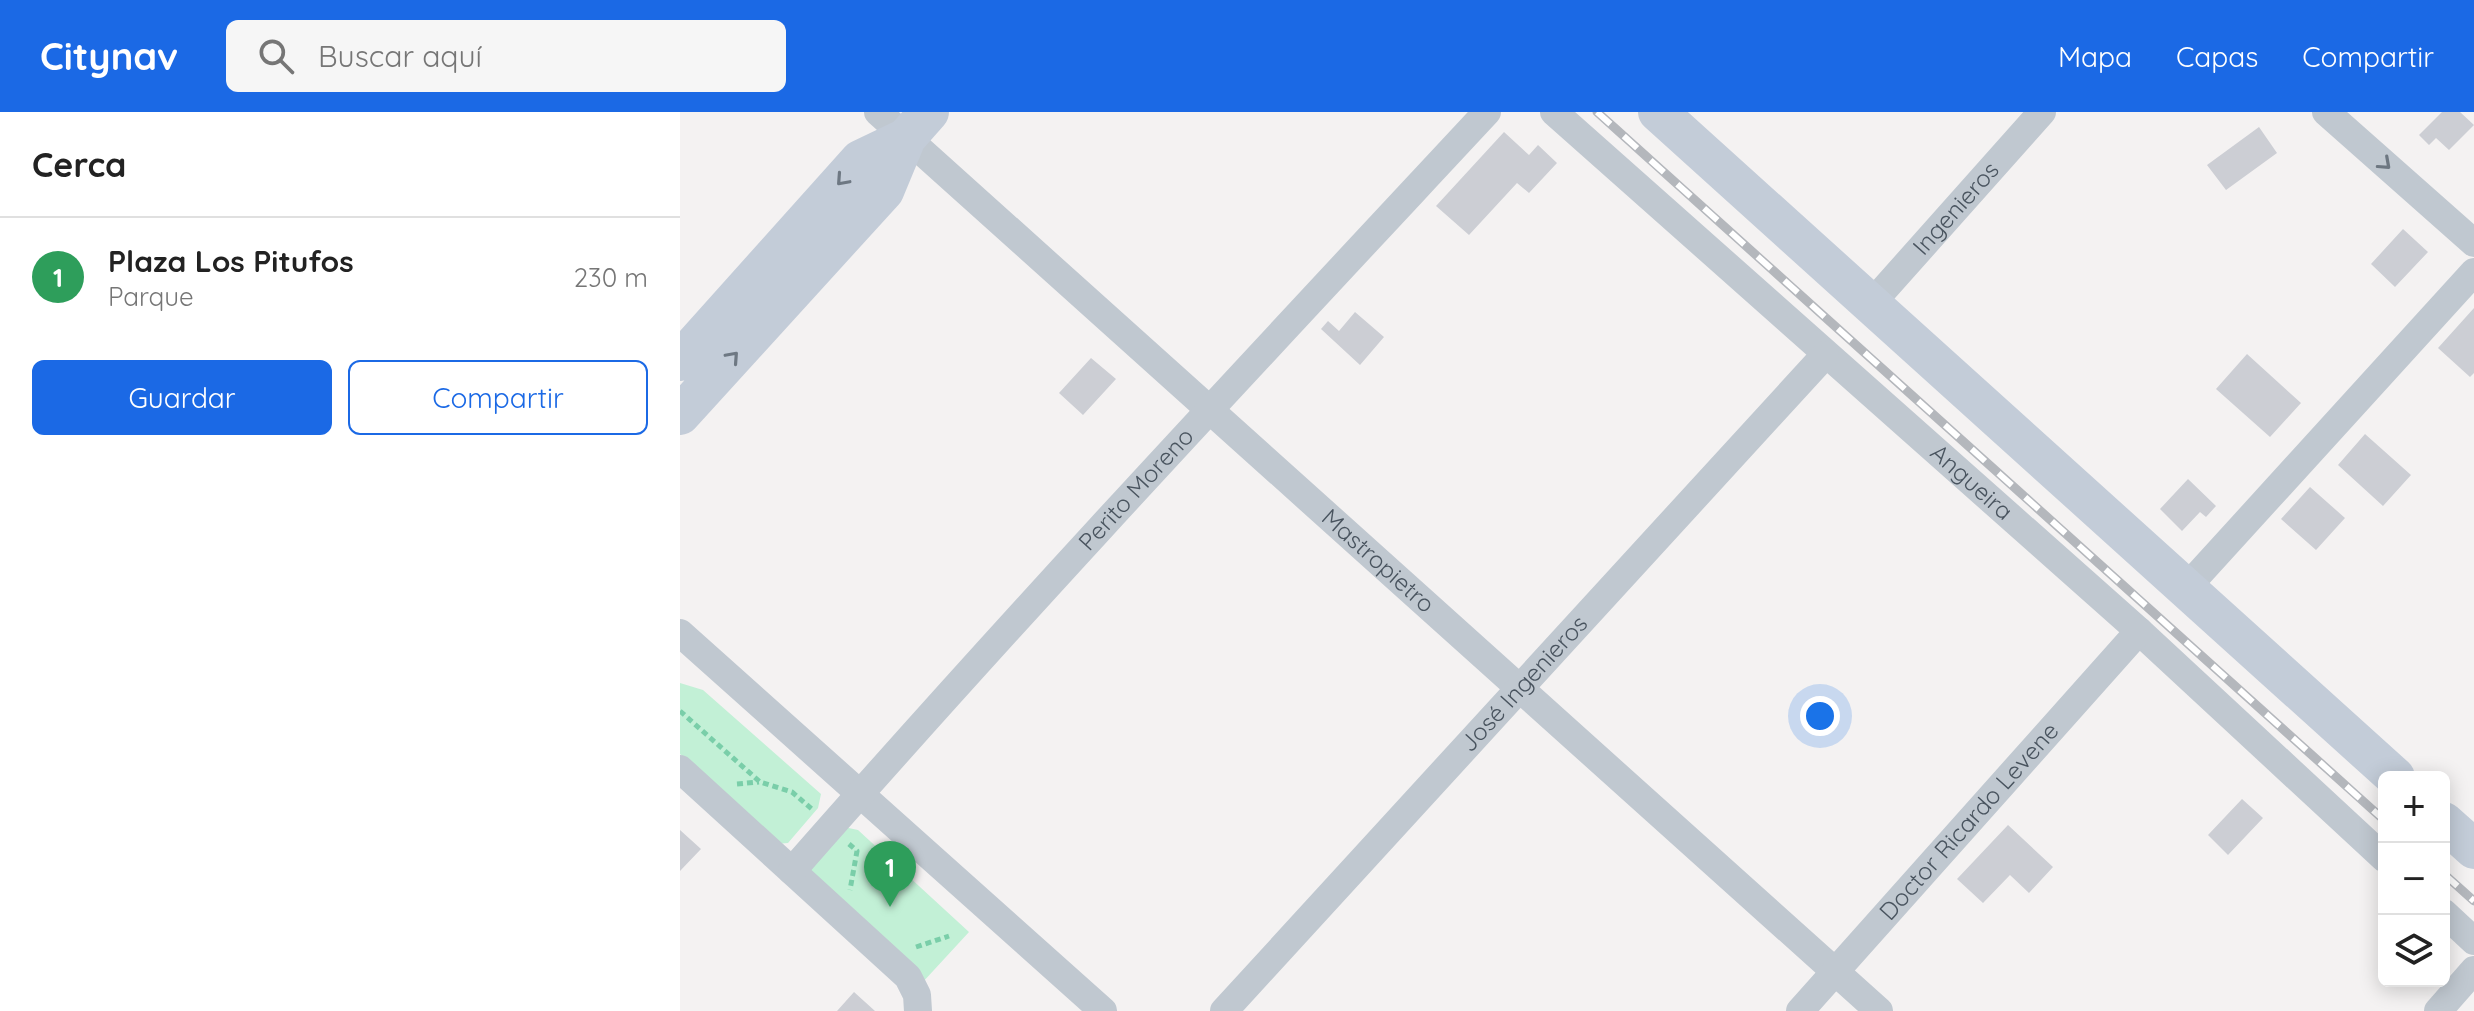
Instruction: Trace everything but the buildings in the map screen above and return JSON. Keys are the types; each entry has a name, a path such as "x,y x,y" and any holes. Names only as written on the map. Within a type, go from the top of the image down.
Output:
{"street":[{"name":"Perito Moreno","path":"792,871 859,793 1209,410 1487,112"},
{"name":"Angueira","path":"1554,112 2139,631 2378,852"},
{"path":"1658,112 2388,771"},
{"name":"Ingenieros","path":"1871,304 2042,112"},
{"path":"2326,112 2474,243"},
{"name":"Mastropietro","path":"904,121 1209,410 1879,1011"},
{"path":"680,361 860,160 904,121"},
{"path":"680,415 884,191 904,121"},
{"path":"2187,587 2474,272"},
{"name":"José Ingenieros","path":"1224,1011 1825,355"},
{"name":"Doctor Ricardo Levene","path":"1800,1011 2139,631"},
{"path":"680,633 1103,1011"},
{"path":"680,769 908,977 917,995 918,1011"},
{"path":"2450,827 2474,849"},
{"path":"2446,915 2474,941"},
{"path":"2438,1011 2474,970"}],"path":[{"path":"680,711 760,782 792,792 857,851"}],"green space":[{"path":"680,683 703,690 821,794 818,808 788,843 776,844 680,754"},
{"path":"844,827 858,830 969,932 922,983 811,881 809,865"}],"railway":[{"path":"1597,112 2378,815"},
{"path":"2450,879 2474,901"}],"place":[{"name":"Plaza Los Pitufos","path":"890,907"}]}
